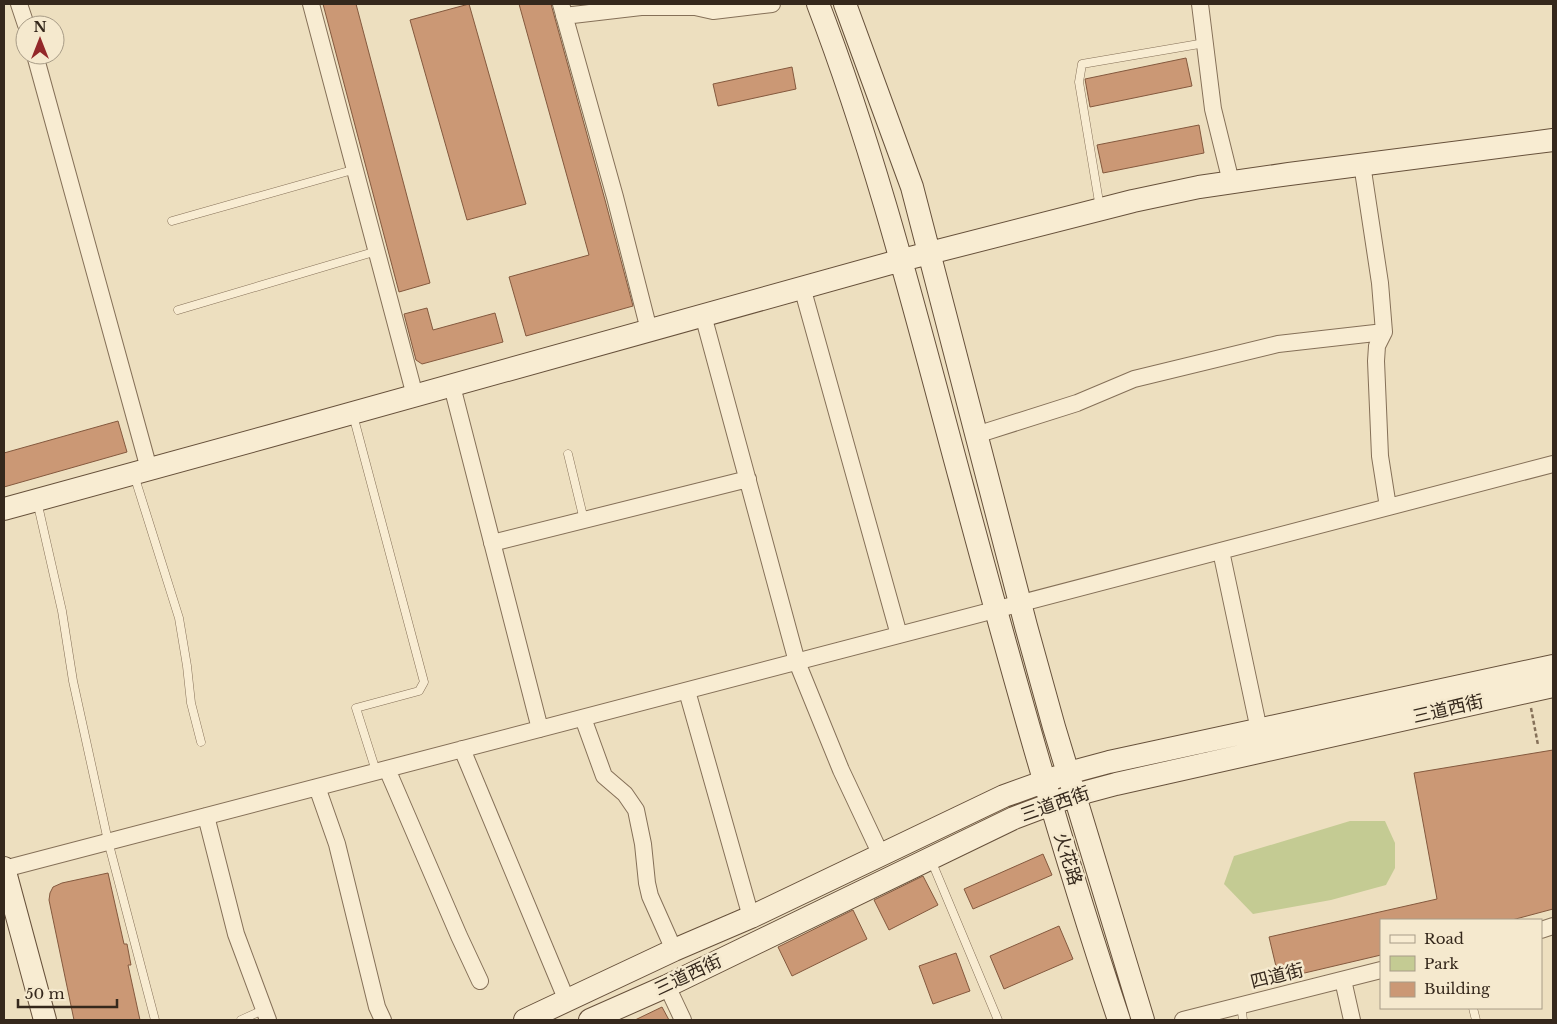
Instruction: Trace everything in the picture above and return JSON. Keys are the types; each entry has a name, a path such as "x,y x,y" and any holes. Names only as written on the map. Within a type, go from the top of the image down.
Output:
{"street":[{"path":"311,4 356,169 414,396"},
{"path":"649,330 615,197 563,10 695,7 713,11 772,4"},
{"name":"火花路","path":"818,4 837,54 889,213 995,610 1044,781 1118,1020"},
{"path":"845,4 912,187 1020,603 1068,773 1143,1020"},
{"path":"1200,4 1214,109 1231,182"},
{"path":"37,65 142,471"},
{"path":"4,509 452,386 802,287 1101,208 1231,182 1362,164 1553,143"},
{"path":"1362,164 1380,283 1384,332 1377,346 1376,370 1380,456 1388,507"},
{"path":"802,287 899,635"},
{"path":"703,315 797,662 841,770 881,855"},
{"path":"976,435 1077,403 1134,379 1278,344 1384,332"},
{"path":"452,386 540,729"},
{"path":"44,1020 4,869 1553,464"},
{"path":"492,543 748,479"},
{"path":"1221,550 1259,730"},
{"path":"525,1020 674,950 751,917 1004,796 1044,781 1110,762 1553,666"},
{"name":"三道西街","path":"590,1020 667,986 1014,818 1051,803 1116,784 1553,686"},
{"path":"687,691 751,917"},
{"path":"583,718 604,776 625,794 636,810 650,896 674,950"},
{"path":"462,749 567,1001"},
{"path":"382,770 480,981"},
{"path":"317,787 337,844 377,1007 383,1020"},
{"path":"206,816 236,934 266,1015"},
{"name":"四道街","path":"1183,1020 1242,1013 1343,980 1380,970"},
{"path":"1343,980 1352,1020"},
{"path":"667,986 683,1020"}],"lane":[{"path":"1101,208 1078,82 1082,64 1205,43"},
{"path":"172,222 356,169"},
{"path":"178,310 377,251"},
{"path":"353,413 424,682 420,691 356,708 382,770"},
{"path":"568,454 584,520"},
{"path":"142,471 178,618 187,666 191,703 202,742"},
{"path":"37,500 62,611 73,681 108,841 155,1020"},
{"path":"931,858 998,1020"},
{"path":"241,1020 266,1015"}],"path":[{"path":"1530,704 1538,745"}],"green space":[{"path":"1350,821 1385,821 1395,843 1395,868 1386,885 1331,900 1253,914 1224,884 1234,856"}],"building":[{"path":"323,4 356,4 430,283 399,292"},
{"path":"469,4 526,204 467,220 410,20"},
{"path":"519,4 551,4 633,306 526,336 509,277 589,255"},
{"path":"1186,58 1192,86 1090,107 1085,79"},
{"path":"792,67 796,89 718,106 713,84"},
{"path":"1199,125 1204,153 1103,173 1097,145"},
{"path":"427,308 433,330 495,313 503,342 422,364 416,360 404,314"},
{"path":"118,421 127,452 4,487 4,453"},
{"path":"1553,750 1553,909 1516,919 1380,919 1380,955 1279,979 1269,937 1437,899 1414,773"},
{"path":"1043,854 1052,875 973,909 964,889"},
{"path":"108,873 124,944 127,944 131,965 128,965 140,1020 74,1020 49,900 50,893 53,887 62,883"},
{"path":"923,876 938,905 889,930 874,900"},
{"path":"853,910 867,939 792,976 778,947"},
{"path":"1059,926 1073,959 1004,989 990,956"},
{"path":"956,953 970,991 933,1004 919,966"},
{"path":"662,1007 669,1020 635,1020"}]}
